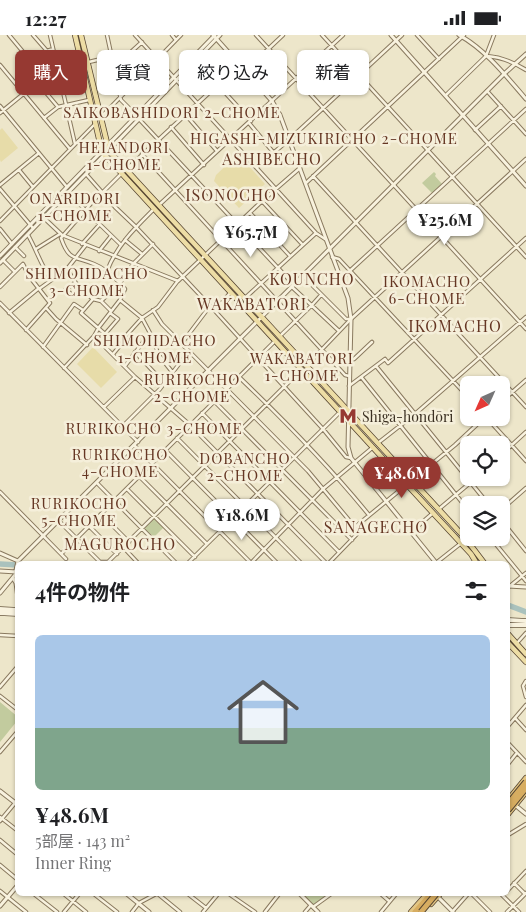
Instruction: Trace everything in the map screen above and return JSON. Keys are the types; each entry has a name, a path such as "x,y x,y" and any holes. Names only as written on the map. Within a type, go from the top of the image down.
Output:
{"highway":[{"path":"510,798 526,778"},
{"path":"510,798 526,782"},
{"path":"510,808 526,788"},
{"path":"510,811 526,792"},
{"path":"413,912 432,896"},
{"path":"422,912 433,896"}],"main road":[{"path":"75,35 78,50"},
{"path":"81,35 84,50"},
{"path":"87,62 108,149 256,321 460,542"},
{"path":"87,89 103,154 157,208"},
{"path":"202,257 280,336 460,531"},
{"path":"463,546 475,561"},
{"path":"473,546 483,561"},
{"path":"0,609 15,610"},
{"path":"0,613 15,614"},
{"path":"510,620 526,621"},
{"path":"510,625 526,625"},
{"path":"510,636 526,654"},
{"path":"510,647 526,662"}],"street":[{"path":"33,35 47,51 53,49 50,35"},
{"path":"107,35 110,50"},
{"path":"135,35 150,50"},
{"path":"172,35 176,40"},
{"path":"167,50 181,35"},
{"path":"15,272 2,261 14,246 67,187 108,149 215,37 220,35"},
{"path":"256,35 526,329"},
{"path":"269,49 283,35"},
{"path":"322,35 336,50"},
{"path":"108,271 113,256 136,227 344,35"},
{"path":"391,35 526,186"},
{"path":"369,66 402,35"},
{"path":"417,35 439,59"},
{"path":"458,35 464,36 486,56 526,99"},
{"path":"446,95 486,56 494,35"},
{"path":"12,36 23,50"},
{"path":"306,183 464,36"},
{"path":"215,37 227,50"},
{"path":"133,50 142,42"},
{"path":"19,561 302,275 526,54"},
{"path":"486,56 495,57 526,70"},
{"path":"87,62 97,60"},
{"path":"0,65 15,82"},
{"path":"169,72 316,233 325,239"},
{"path":"369,86 526,257"},
{"path":"487,91 526,133"},
{"path":"0,113 22,95"},
{"path":"26,95 70,149"},
{"path":"48,95 58,107"},
{"path":"64,95 75,144"},
{"path":"126,170 207,95"},
{"path":"227,95 273,152"},
{"path":"267,95 280,115 348,298 351,319 348,447 351,458 435,561"},
{"path":"257,167 337,95"},
{"path":"100,118 121,97 277,269 339,331"},
{"path":"44,118 58,107 90,101"},
{"path":"0,106 67,187"},
{"path":"475,130 501,106"},
{"path":"341,279 526,109"},
{"path":"185,115 217,152"},
{"path":"0,221 95,123"},
{"path":"171,127 204,165"},
{"path":"32,227 0,187 39,153"},
{"path":"0,256 28,234 32,227 44,218 103,154"},
{"path":"142,154 345,375 349,376"},
{"path":"306,365 351,319 526,159"},
{"path":"522,163 526,167"},
{"path":"112,354 123,342 124,337 142,318 158,307 178,281 202,257 262,201 300,169"},
{"path":"19,170 33,187"},
{"path":"86,174 215,311 346,457 351,458"},
{"path":"36,249 61,235 121,174"},
{"path":"313,176 526,407"},
{"path":"69,192 121,245"},
{"path":"262,201 302,244"},
{"path":"250,213 290,256"},
{"path":"44,218 61,235 178,281"},
{"path":"82,244 100,225"},
{"path":"0,229 24,256"},
{"path":"244,298 316,233"},
{"path":"28,234 51,280"},
{"path":"61,235 65,250 75,259 91,263 108,271 125,289 120,300 94,336 64,368"},
{"path":"99,251 112,236"},
{"path":"349,387 385,359 388,363 526,238"},
{"path":"125,240 142,254"},
{"path":"100,301 120,283 133,264 153,245"},
{"path":"10,313 39,288 67,269 86,246"},
{"path":"332,257 336,257 350,271 460,388"},
{"path":"0,287 23,264 29,276 50,303 26,330"},
{"path":"67,269 80,288 93,299 100,301 118,319 105,334 81,313 93,299"},
{"path":"302,275 346,319 351,319"},
{"path":"75,283 65,291 74,295 80,288"},
{"path":"215,311 231,292"},
{"path":"280,336 321,295"},
{"path":"120,300 142,318 150,333 149,336 156,344 158,354 173,373"},
{"path":"0,303 138,441"},
{"path":"43,347 49,342 74,305 83,310"},
{"path":"182,343 210,306"},
{"path":"46,309 87,345"},
{"path":"153,310 162,324 295,457 359,532 331,561"},
{"path":"378,443 415,414 526,317"},
{"path":"94,336 135,377 190,425 325,561"},
{"path":"125,366 149,336"},
{"path":"61,554 275,341"},
{"path":"349,360 354,359 372,342"},
{"path":"123,426 165,384 189,351"},
{"path":"135,352 165,384"},
{"path":"376,366 460,470"},
{"path":"109,561 302,369"},
{"path":"104,407 135,377"},
{"path":"240,377 308,444 369,515"},
{"path":"361,378 460,501"},
{"path":"512,392 526,380"},
{"path":"214,401 352,540"},
{"path":"190,561 340,412"},
{"path":"202,413 339,552"},
{"path":"355,527 476,426"},
{"path":"494,426 526,461"},
{"path":"512,445 526,432"},
{"path":"177,438 299,561"},
{"path":"134,445 249,561"},
{"path":"253,561 323,489 373,447"},
{"path":"165,450 275,561"},
{"path":"140,476 207,544"},
{"path":"97,483 174,561"},
{"path":"438,509 466,486"},
{"path":"473,486 481,496"},
{"path":"510,502 526,488"},
{"path":"127,489 195,557"},
{"path":"0,492 66,559"},
{"path":"411,532 433,513"},
{"path":"102,514 129,542"},
{"path":"58,521 99,561"},
{"path":"89,526 117,554"},
{"path":"510,531 526,551"},
{"path":"440,561 460,544"},
{"path":"497,546 510,561"},
{"path":"123,547 136,561"},
{"path":"0,553 16,561"},
{"path":"510,561 526,581"},
{"path":"0,571 15,571"},
{"path":"510,585 526,573"},
{"path":"1,591 15,574"},
{"path":"510,586 526,587"},
{"path":"516,644 526,633"},
{"path":"0,635 15,636"},
{"path":"0,687 15,670"},
{"path":"526,681 523,686 526,697"},
{"path":"0,696 15,708"},
{"path":"510,723 526,705"},
{"path":"514,718 526,729"},
{"path":"0,753 15,735"},
{"path":"510,746 516,754 526,762"},
{"path":"510,762 516,754"},
{"path":"0,791 15,803"},
{"path":"510,801 526,814"},
{"path":"15,805 1,819 15,829"},
{"path":"510,834 526,824"},
{"path":"0,841 15,853"},
{"path":"0,865 15,878"},
{"path":"510,888 526,871"},
{"path":"507,912 526,893 514,883"},
{"path":"0,906 15,889"},
{"path":"0,891 26,912"},
{"path":"37,896 57,912"},
{"path":"67,896 86,912"},
{"path":"64,912 77,896"},
{"path":"97,896 117,912"},
{"path":"130,896 149,912"},
{"path":"132,912 139,903 153,896"},
{"path":"160,896 180,912"},
{"path":"190,896 206,909"},
{"path":"203,912 216,896"},
{"path":"232,896 254,912"},
{"path":"265,912 277,896"},
{"path":"302,896 318,912"},
{"path":"305,912 328,896"},
{"path":"384,896 390,901"},
{"path":"380,912 394,896"},
{"path":"436,896 453,912 466,896"},
{"path":"474,896 490,912"},
{"path":"504,896 519,912"}],"green space":[{"path":"434,172 442,184 432,193 422,183"},
{"path":"154,518 164,527 154,537 145,529 145,526"},
{"path":"0,702 15,714 15,723 0,742"},
{"path":"305,896 325,896 313,905"}],"sand":[{"path":"2,128 18,148 1,162 0,130"},
{"path":"238,154 265,184 239,208 214,181 216,175"},
{"path":"93,347 117,372 101,388 77,364"}],"waterway":[{"path":"0,564 15,565"},
{"path":"510,606 526,612"}],"place":[{"name":"Shiga-hondōri","path":"348,416"}],"district":[{"name":"SAIKOBASHIDORI 2-CHOME","path":"172,112"},
{"name":"HIGASHI-MIZUKIRICHO 2-CHOME","path":"324,138"},
{"name":"HEIANDORI 1-CHOME","path":"124,156"},
{"name":"ASHIBECHO","path":"272,158"},
{"name":"ISONOCHO","path":"231,194"},
{"name":"ONARIDORI 1-CHOME","path":"75,206"},
{"name":"KOUNCHO","path":"312,278"},
{"name":"SHIMOIIDACHO 3-CHOME","path":"87,282"},
{"name":"IKOMACHO 6-CHOME","path":"427,290"},
{"name":"WAKABATORI","path":"252,303"},
{"name":"IKOMACHO","path":"455,325"},
{"name":"SHIMOIIDACHO 1-CHOME","path":"155,348"},
{"name":"WAKABATORI 1-CHOME","path":"302,366"},
{"name":"RURIKOCHO 2-CHOME","path":"192,388"},
{"name":"RURIKOCHO 3-CHOME","path":"154,428"},
{"name":"RURIKOCHO 4-CHOME","path":"120,462"},
{"name":"DOBANCHO 2-CHOME","path":"245,466"},
{"name":"RURIKOCHO 5-CHOME","path":"79,512"},
{"name":"SANAGECHO","path":"376,526"},
{"name":"MAGUROCHO","path":"120,543"}]}
